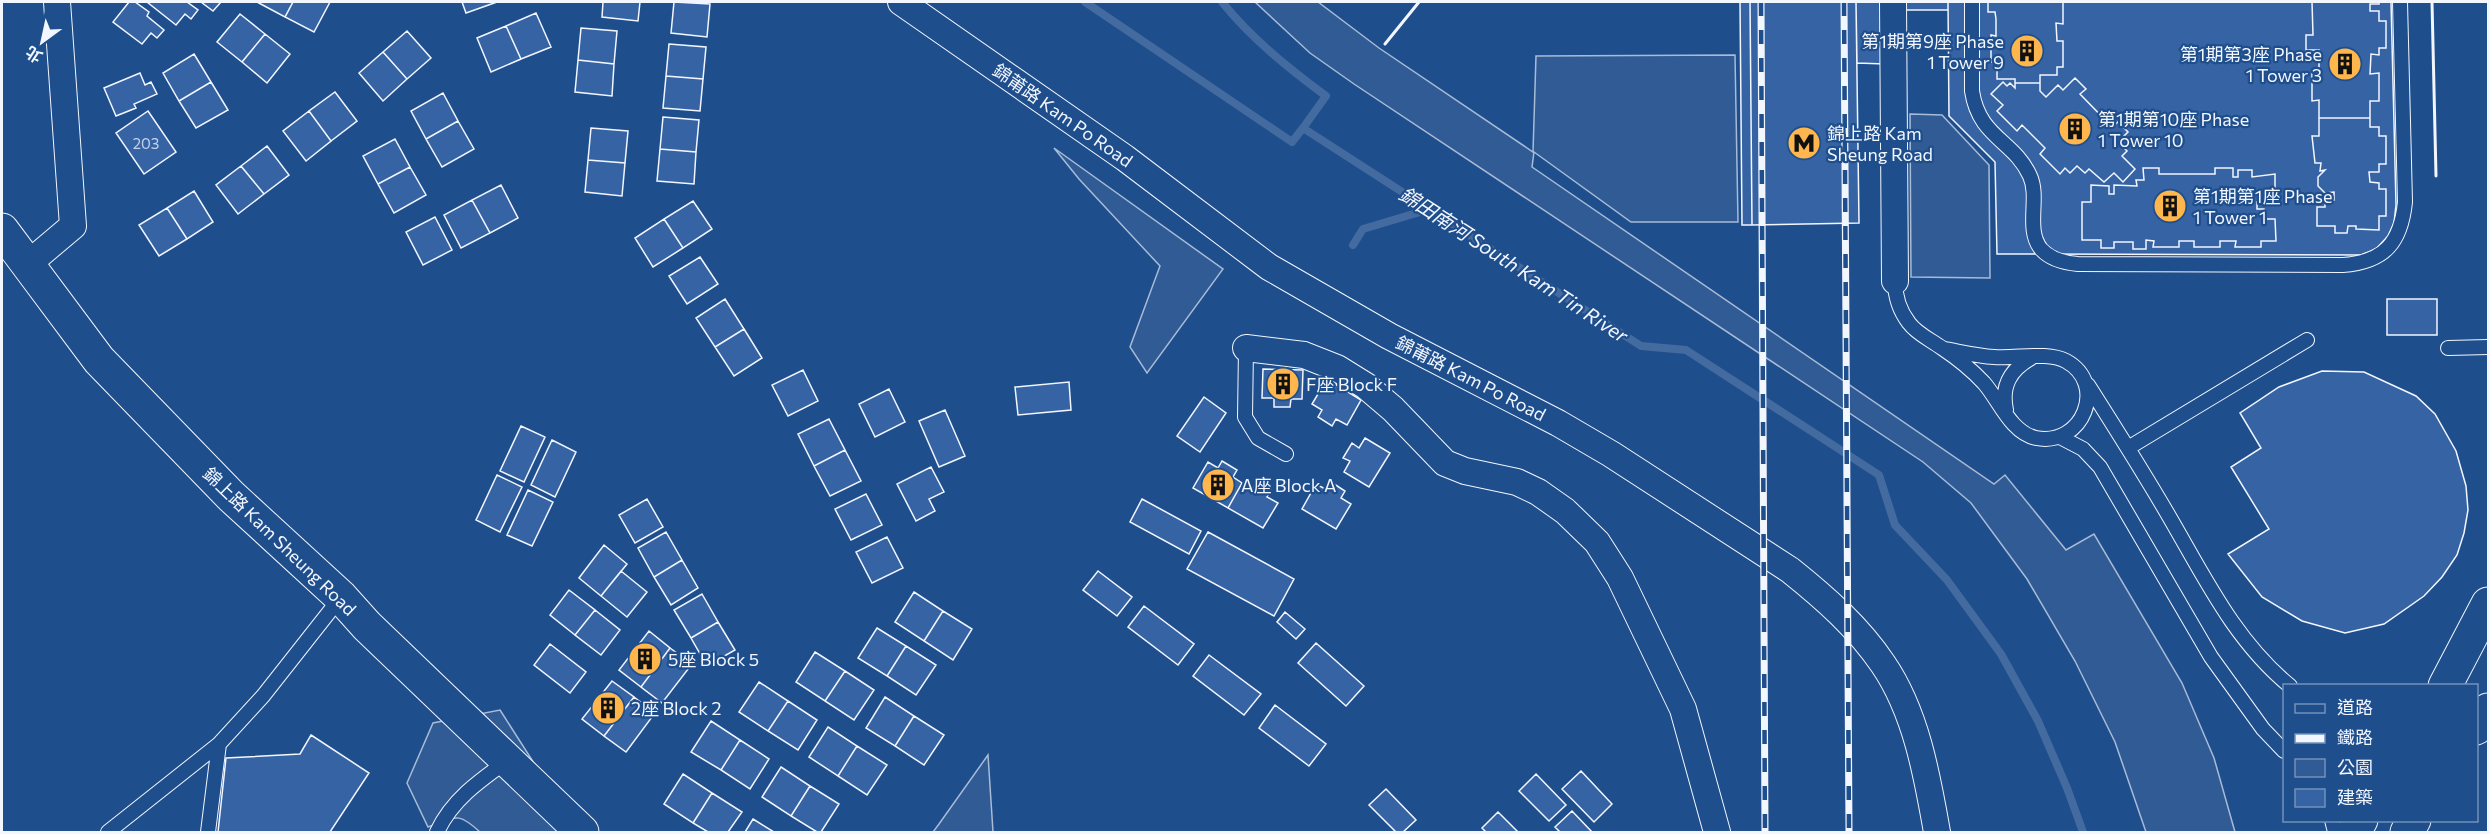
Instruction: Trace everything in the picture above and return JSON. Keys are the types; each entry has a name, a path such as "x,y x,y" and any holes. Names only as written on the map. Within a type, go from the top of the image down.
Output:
{"main road":[{"name":"錦上路 Kam Sheung Road","path":"2,230 99,360 231,496 340,597 367,626 582,832"},
{"path":"2446,684 2488,604"},
{"path":"2478,725 2488,710"}],"street":[{"path":"28,264 73,226 57,2"},
{"name":"錦莆路 Kam Po Road","path":"901,2 1125,158 1269,267 1389,336 1558,423 1611,454 1799,577 1836,608 1862,636 1884,665 1903,699 1916,738 1937,832"},
{"path":"1893,2 1895,281"},
{"path":"1246,348 1304,355 1338,368 1366,386 1393,409 1445,464 1464,471 1517,482 1538,492 1564,511 1597,542 1620,578 1683,709 1717,832"}],"lane":[{"path":"1972,2 1974,105 1988,130 2020,160 2031,178 2036,239 2041,249 2052,257 2078,264 2343,266 2360,264 2387,250 2397,237 2403,220 2405,202 2400,2"},
{"path":"1895,281 1895,295 1901,312 1910,326 1944,349 1982,381 2013,423 2022,432 2034,438 2048,439 2060,436 2072,430 2081,420 2088,395 2085,383 2078,371"},
{"path":"2128,448 2307,340"},
{"path":"2448,348 2488,347"},
{"path":"1246,348 1245,417 1258,438 1286,454"},
{"path":"1944,349 1995,357 2031,358"},
{"path":"2006,412 2003,399 2005,386 2010,374 2019,364 2043,355 2068,362 2078,371 2128,448 2225,612 2258,657 2288,684"},
{"path":"2060,436 2082,449 2100,467 2211,657 2263,729 2283,750"},
{"path":"108,832 219,744 263,696 340,597"},
{"path":"2431,684 2442,677 2462,657"},
{"path":"208,832 219,744"},
{"path":"437,832 453,805 472,786 507,761"}],"green space":[{"path":"1255,2 1318,2 1379,48 1533,152 1536,56 1735,55 1738,222 1631,222 1534,152 1532,167 1994,484 2005,475 2066,550 2094,534 2182,683 2214,758 2235,832 2146,832 2115,742 2075,661 2027,579 1971,503 1923,462 1354,84 1310,53"},
{"path":"1910,114 1942,115 1989,165 1990,278 1911,277"},
{"path":"1054,148 1223,269 1147,373 1130,347 1160,266 1079,179"},
{"path":"500,710 578,832 480,832 466,821 456,818 428,827 407,783 433,723"},
{"path":"988,755 993,832 933,832 939,824"}],"building":[{"path":"129,2 135,2 149,12 147,16 164,30 157,38 151,33 142,44 113,22"},
{"path":"147,2 187,2 198,10 191,19 185,14 176,25"},
{"path":"201,2 221,2 213,11"},
{"path":"257,2 293,2 285,17"},
{"path":"293,2 330,2 314,32 285,17"},
{"path":"462,2 497,2 466,13"},
{"path":"603,2 640,2 638,21 602,17"},
{"path":"674,2 710,4 707,37 671,33"},
{"path":"1740,2 1750,2 1752,225 1742,225"},
{"name":"錦上路 Kam Sheung Road","path":"1750,2 1856,2 1859,223 1752,225"},
{"path":"1856,2 1885,2 1885,64 1857,63"},
{"path":"1885,2 1948,2 1948,10 1885,10"},
{"path":"1948,2 2391,2 2396,205 2394,223 2388,236 2376,249 2361,255 1997,254 1995,162 1949,116"},
{"name":"第1期第9座 Phase 1 Tower 9","path":"1988,2 2063,2 2063,24 2056,23 2057,41 2063,41 2063,67 2057,67 2057,75 2040,75 2040,83 2015,83 2015,79 1997,79 1997,62 1991,62 1991,35 1996,36 1996,19 1995,12 1988,12"},
{"name":"第1期第3座 Phase 1 Tower 3","path":"2312,2 2379,2 2379,4 2370,4 2370,11 2379,11 2379,21 2386,21 2386,48 2379,48 2379,55 2371,54 2370,74 2379,73 2379,101 2370,101 2370,118 2319,118 2319,100 2312,101 2312,73 2319,73 2319,50 2306,50 2306,35 2313,35"},
{"path":"536,13 551,47 521,59 506,26"},
{"path":"240,14 265,34 242,62 217,42"},
{"path":"506,26 521,59 491,72 477,38"},
{"path":"581,28 617,31 614,64 578,60"},
{"path":"407,31 431,58 407,79 383,52"},
{"path":"265,34 290,54 267,83 242,62"},
{"path":"669,44 706,47 703,79 666,76"},
{"path":"383,52 407,79 383,101 359,73"},
{"path":"194,54 211,82 179,101 163,73"},
{"path":"578,60 614,64 612,96 575,92"},
{"path":"140,73 145,85 151,82 157,94 134,104 136,108 116,116 104,88"},
{"path":"666,76 703,79 700,111 663,108"},
{"name":"第1期第10座 Phase 1 Tower 10","path":"2075,78 2086,89 2080,94 2112,127 2118,122 2128,132 2118,142 2127,151 2122,156 2135,169 2123,182 2114,173 2104,182 2089,169 2085,173 2077,166 2070,173 2065,168 2060,174 2040,154 2045,148 2022,125 2017,131 1997,111 2003,105 1991,94 2003,82 2007,86 2010,83 2015,88 2015,83 2040,83 2040,91 2046,97 2058,85 2063,90"},
{"path":"211,82 228,110 196,128 179,101"},
{"path":"335,92 357,121 331,141 309,111"},
{"path":"443,93 458,121 426,139 411,111"},
{"path":"148,111 176,152 144,174 116,133"},
{"path":"309,111 331,141 306,161 283,131"},
{"path":"663,117 699,120 696,152 660,149"},
{"path":"2319,118 2370,118 2370,127 2379,127 2379,136 2386,136 2386,164 2379,164 2379,172 2369,172 2370,182 2379,183 2379,189 2386,189 2386,216 2379,216 2379,230 2356,229 2356,226 2348,226 2347,233 2335,233 2335,226 2317,226 2317,207 2325,207 2325,200 2334,200 2334,192 2325,193 2318,186 2318,177 2325,170 2320,171 2321,163 2315,163 2312,136 2319,136"},
{"path":"458,121 474,149 442,167 426,139"},
{"path":"591,128 628,131 625,163 588,160"},
{"path":"395,139 410,167 378,184 363,156"},
{"path":"267,146 289,175 264,194 241,166"},
{"path":"660,149 696,152 694,184 657,181"},
{"path":"588,160 625,163 622,196 585,192"},
{"path":"241,166 264,194 238,214 216,185"},
{"path":"410,167 426,195 394,213 378,184"},
{"name":"第1期第1座 Phase 1 Tower 1","path":"2143,168 2159,168 2159,174 2215,174 2215,168 2233,168 2233,177 2238,177 2238,170 2252,170 2252,177 2275,174 2275,199 2257,202 2257,209 2264,209 2264,219 2275,219 2276,241 2261,241 2261,247 2235,247 2236,241 2220,241 2220,247 2194,247 2194,241 2179,241 2179,247 2153,247 2154,241 2146,240 2146,249 2133,249 2133,242 2114,242 2114,248 2101,248 2101,240 2082,240 2082,202 2091,202 2091,185 2109,186 2109,194 2114,194 2114,185 2137,186 2136,180 2144,180"},
{"path":"501,185 518,218 490,233 472,200"},
{"path":"194,191 213,222 187,239 167,208"},
{"path":"472,200 490,233 461,248 444,215"},
{"path":"693,201 712,229 683,248 664,219"},
{"path":"167,208 187,239 159,256 139,225"},
{"path":"435,217 452,250 423,265 406,232"},
{"path":"664,219 683,248 653,267 635,238"},
{"path":"700,257 718,284 687,304 669,276"},
{"path":"725,299 744,329 715,347 696,318"},
{"path":"2387,299 2437,299 2437,335 2387,335"},
{"path":"744,329 762,358 734,376 715,347"},
{"name":"F座 Block F","path":"1263,369 1303,370 1302,399 1291,399 1290,407 1274,407 1274,398 1262,398"},
{"path":"803,370 818,401 788,416 772,385"},
{"path":"2322,371 2364,372 2416,396 2435,414 2456,451 2466,486 2468,510 2464,533 2457,555 2442,577 2424,596 2384,624 2345,633 2302,621 2262,597 2228,554 2269,529 2231,467 2261,448 2240,413 2279,387"},
{"path":"1327,379 1361,400 1347,425 1336,419 1332,426 1318,417 1322,410 1312,404"},
{"path":"1069,382 1071,410 1018,415 1015,387"},
{"path":"889,389 905,422 875,437 859,404"},
{"path":"1204,397 1226,413 1200,452 1177,436"},
{"path":"945,410 965,456 939,467 919,421"},
{"path":"829,419 845,450 814,466 798,434"},
{"path":"521,426 545,437 524,482 500,471"},
{"path":"1365,438 1390,453 1369,487 1344,472 1350,461 1343,458 1352,443 1359,448"},
{"path":"552,440 576,452 555,497 531,485"},
{"path":"845,450 861,481 830,496 814,466"},
{"name":"A座 Block A","path":"1222,461 1237,470 1233,477 1242,483 1228,508 1193,488 1208,462 1218,468"},
{"path":"931,467 944,492 929,499 935,511 916,521 897,484"},
{"path":"497,475 522,487 500,532 476,520"},
{"path":"1257,482 1271,490 1267,497 1278,503 1263,528 1228,508 1242,483 1253,489"},
{"path":"1331,482 1345,491 1341,498 1351,504 1336,529 1302,509 1316,484 1327,490"},
{"path":"528,490 553,502 532,546 507,535"},
{"path":"866,494 882,525 851,540 835,509"},
{"path":"647,499 663,527 635,543 619,515"},
{"path":"1142,499 1201,531 1189,554 1130,522"},
{"path":"666,532 682,560 654,577 638,548"},
{"path":"1208,532 1294,579 1274,616 1187,569"},
{"path":"887,537 903,568 872,583 856,552"},
{"path":"604,545 627,564 601,596 579,578"},
{"path":"682,560 698,588 671,605 654,577"},
{"path":"621,571 647,592 627,617 601,596"},
{"path":"1098,571 1132,597 1117,616 1083,590"},
{"path":"569,590 595,610 575,635 550,615"},
{"path":"914,592 943,611 924,641 895,622"},
{"path":"702,594 718,622 691,638 674,610"},
{"path":"1144,606 1194,644 1178,665 1128,627"},
{"path":"595,610 620,630 601,655 575,635"},
{"path":"943,611 972,629 953,660 924,641"},
{"path":"1285,612 1305,629 1296,639 1277,622"},
{"path":"718,622 735,650 707,666 691,638"},
{"path":"877,628 906,646 887,676 858,658"},
{"name":"5座 Block 5","path":"649,631 670,648 641,687 619,670"},
{"path":"1316,643 1364,686 1346,706 1298,663"},
{"path":"550,644 586,672 570,693 534,665"},
{"path":"906,646 936,665 916,695 887,676"},
{"path":"670,648 692,664 662,703 641,687"},
{"path":"815,652 845,671 825,701 796,682"},
{"path":"1209,655 1261,694 1244,715 1193,676"},
{"path":"845,671 874,690 854,720 825,701"},
{"name":"2座 Block 2","path":"612,681 634,697 604,736 582,719"},
{"path":"759,682 788,701 768,731 739,712"},
{"path":"634,697 655,713 626,752 604,736"},
{"path":"885,697 914,716 895,746 866,728"},
{"path":"788,701 817,720 798,750 768,731"},
{"path":"1275,705 1326,744 1309,766 1259,728"},
{"path":"914,716 944,735 924,765 895,746"},
{"path":"711,721 740,740 721,770 691,752"},
{"path":"828,727 857,746 838,776 809,757"},
{"path":"311,735 369,773 330,832 218,832 226,758 300,754"},
{"path":"740,740 769,759 750,789 721,770"},
{"path":"857,746 887,765 867,795 838,776"},
{"path":"781,767 810,786 791,816 762,797"},
{"path":"1581,771 1612,804 1594,822 1562,789"},
{"path":"683,774 712,793 693,823 664,804"},
{"path":"1536,774 1566,805 1549,821 1519,791"},
{"path":"810,786 839,804 821,832 817,832 791,816"},
{"path":"1386,789 1416,820 1403,832 1396,832 1369,805"},
{"path":"712,793 742,812 728,832 708,832 693,823"},
{"path":"1572,811 1592,832 1560,832 1555,827"},
{"path":"1498,812 1518,832 1486,832 1482,828"},
{"path":"753,819 774,832 745,832"}],"waterway":[{"name":"錦田南河 South Kam Tin River","path":"1085,2 1292,142 1303,128 1641,346 1686,350 1879,475 1895,525 1947,580 2001,654 2038,721 2083,832"},
{"path":"1222,2 1271,52 1326,96 1303,128"},
{"path":"1353,245 1363,229 1430,209"}],"railway":[{"path":"1761,2 1765,832"},
{"path":"1844,2 1849,832"}],"wall":[{"path":"1385,44 1419,2"},
{"path":"2432,2 2436,176"}],"place":[{"name":"第1期第9座 Phase 1 Tower 9","path":"2027,51"},
{"name":"第1期第3座 Phase 1 Tower 3","path":"2345,64"},
{"name":"第1期第10座 Phase 1 Tower 10","path":"2075,129"},
{"name":"錦上路 Kam Sheung Road","path":"1804,143"},
{"name":"第1期第1座 Phase 1 Tower 1","path":"2170,206"},
{"name":"F座 Block F","path":"1283,384"},
{"name":"A座 Block A","path":"1218,485"},
{"name":"5座 Block 5","path":"645,659"},
{"name":"2座 Block 2","path":"608,708"}]}
